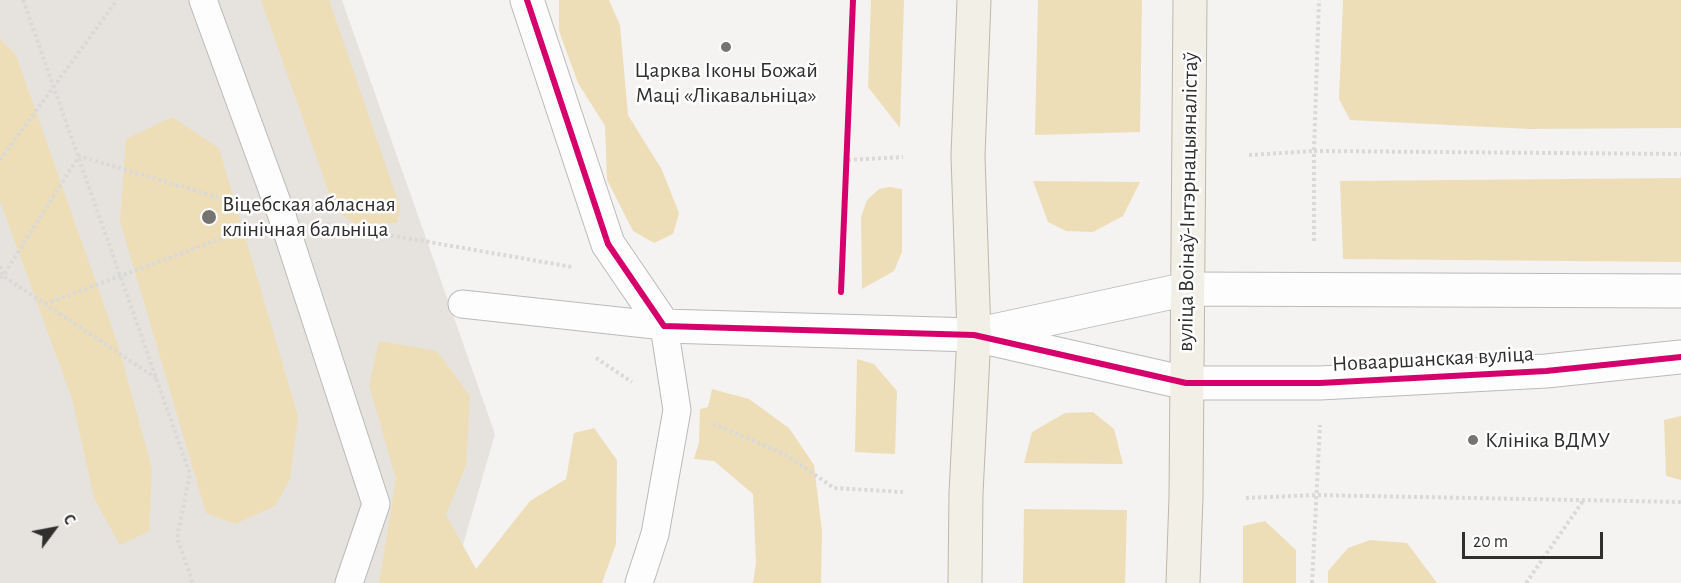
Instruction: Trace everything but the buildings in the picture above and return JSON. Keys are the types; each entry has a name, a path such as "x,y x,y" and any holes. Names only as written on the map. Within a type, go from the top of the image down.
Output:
{"main road":[{"path":"965,583 966,494 974,335 968,156 974,0"},
{"name":"вуліца Воінаў-Інтэрнацыяналістаў","path":"1182,583 1190,0"}],"street":[{"path":"527,0 608,244 664,326 974,335 1187,289 1681,291"},
{"name":"Новааршанская вуліца","path":"974,335 1186,383 1332,383 1546,371 1681,357"}],"lane":[{"path":"203,0 282,216 376,504 349,583"},
{"path":"462,304 664,326 677,410 655,534 639,583"}],"path":[{"path":"24,0 190,474 177,538 193,583"},
{"path":"0,160 117,0"},
{"path":"841,292 853,0"},
{"path":"1314,241 1314,152 1319,0"},
{"path":"1249,155 1314,152 1681,153"},
{"path":"79,156 282,216 576,268"},
{"path":"2,277 79,156"},
{"path":"848,160 903,157"},
{"path":"45,304 120,274 282,216"},
{"path":"0,266 2,277 156,378"},
{"path":"1312,583 1320,416"},
{"path":"834,488 903,492"},
{"path":"1246,498 1315,495 1681,502"},
{"path":"1526,583 1583,501"}],"shaded area":[{"name":"Віцебская абласная клінічная бальніца","path":"0,0 342,0 495,434 452,583 0,583"},
{"path":"261,0 329,0 400,207 397,223 355,224 335,210"},
{"path":"559,0 609,0 620,25 628,115 662,170 679,213 673,234 654,243 633,231 607,180 605,126 578,83 559,31"},
{"path":"871,0 904,0 900,128 868,87"},
{"path":"1038,0 1142,0 1140,132 1035,135"},
{"path":"1343,0 1681,0 1681,128 1530,129 1350,120 1339,99"},
{"path":"0,39 16,55 119,348 152,469 149,531 120,545 94,498 72,399 0,201"},
{"path":"172,117 219,148 298,416 290,479 275,506 235,524 206,513 120,221 126,139"},
{"path":"1681,178 1681,262 1343,259 1340,181"},
{"path":"1033,181 1140,182 1123,216 1093,232 1066,231 1048,222"},
{"path":"890,187 902,189 902,252 894,271 862,289 861,217 867,200 879,189"},
{"path":"379,341 437,351 470,396 466,465 446,515 476,569 530,501 566,479 574,433 594,428 617,460 616,544 602,583 379,583 396,479 369,385"},
{"path":"857,359 874,364 897,391 895,454 855,452"},
{"path":"712,389 749,399 789,428 814,465 822,531 821,583 753,583 756,563 753,494 714,461 694,459 699,442 700,409 708,407"},
{"path":"1093,412 1114,429 1123,464 1024,463 1032,432 1065,413"},
{"path":"1681,416 1681,480 1666,476 1664,420"},
{"path":"1024,509 1127,510 1125,583 1023,583"},
{"path":"1265,521 1296,550 1296,583 1243,583 1243,526"},
{"path":"1370,540 1407,543 1437,583 1328,583 1328,571 1348,548"}],"cycle path":[{"path":"527,0 608,244 664,326 974,335 1186,383 1320,383 1546,371 1681,357"},
{"path":"841,292 853,0"}],"place":[{"name":"Царква Іконы Божай Маці «Лікавальніца»","path":"726,47"},
{"name":"Віцебская абласная клінічная бальніца","path":"209,217"},
{"name":"Клініка ВДМУ","path":"1473,440"}]}
